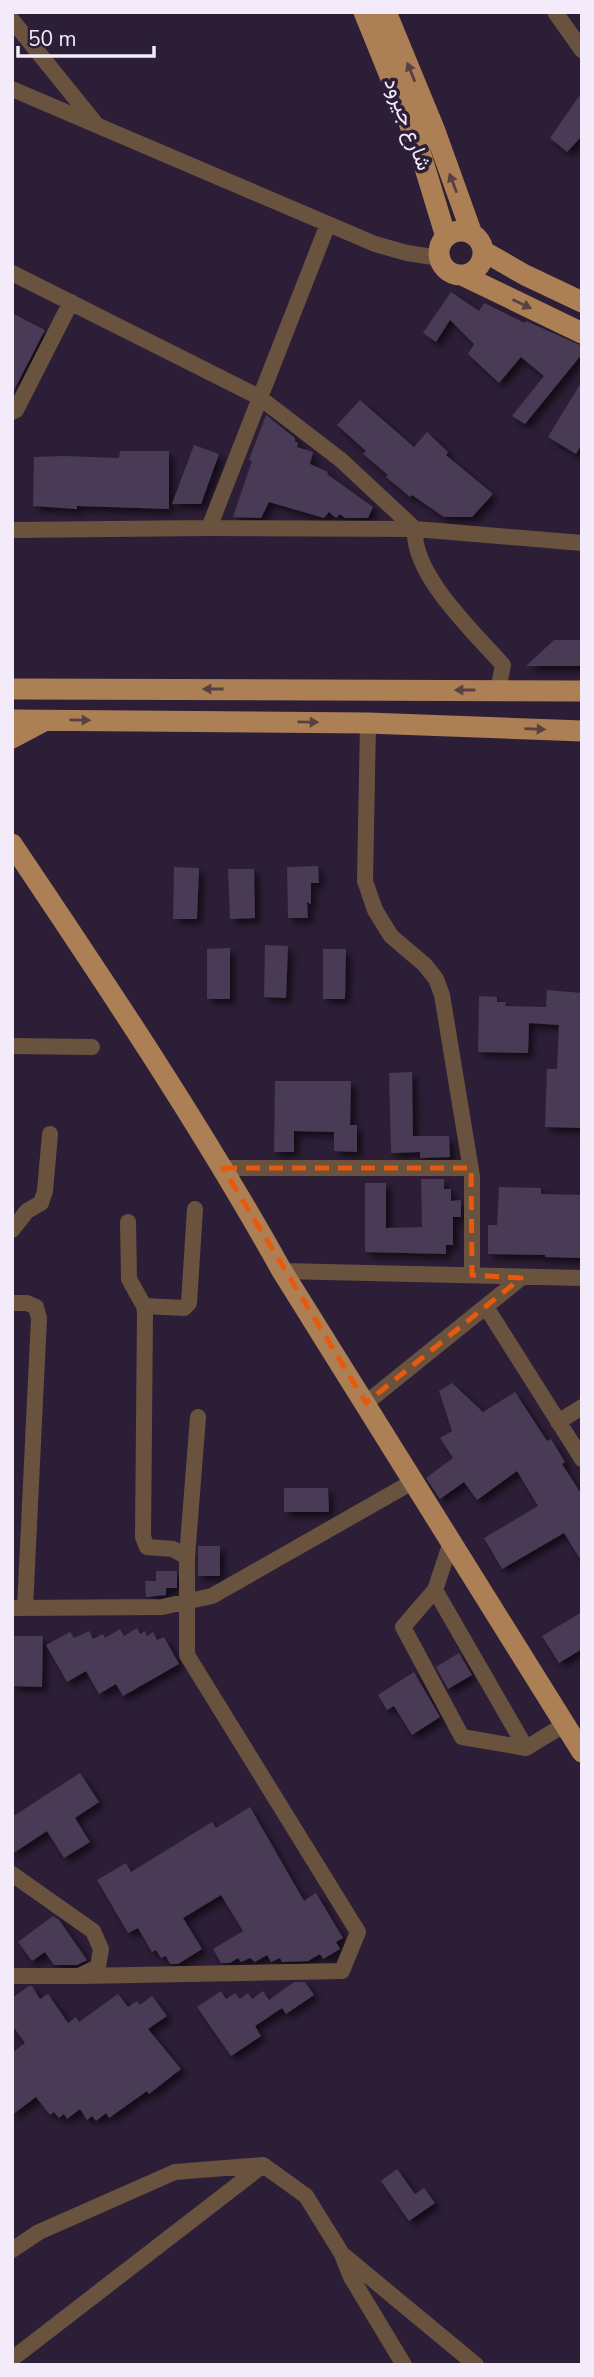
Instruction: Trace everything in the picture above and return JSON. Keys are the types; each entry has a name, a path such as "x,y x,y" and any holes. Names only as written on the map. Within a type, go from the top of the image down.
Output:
{"main road":[{"name":"شارع جيرود","path":"364,12 418,145 446,237"},
{"name":"شارع جيرود","path":"386,12 478,242"},
{"path":"582,302 525,275 459,231 446,237 440,250 440,258 448,271 462,275 582,333"},
{"path":"462,275 480,265 478,242"},
{"path":"12,689 582,691"},
{"path":"12,720 368,723 582,731"},
{"path":"12,738 46,720"},
{"path":"12,844 83,949 223,1168 282,1271 582,1752"}],"street":[{"path":"555,12 582,50"},
{"path":"12,20 98,126"},
{"path":"12,89 391,249 440,258"},
{"path":"209,527 328,224"},
{"path":"12,273 260,397 341,460 415,528"},
{"path":"12,412 16,410 71,302"},
{"path":"415,528 414,543 440,595 503,665 498,690"},
{"path":"12,530 415,528 582,543"},
{"path":"368,723 365,881 375,910 391,936 425,965 436,979 442,995 471,1168 472,1275"},
{"path":"12,1046 92,1047"},
{"path":"12,1230 27,1211 40,1203 45,1191 50,1133"},
{"path":"223,1168 471,1168"},
{"path":"144,1306 184,1308 189,1303 195,1209"},
{"path":"128,1222 129,1279 144,1306 143,1537 147,1547 173,1549 187,1557"},
{"path":"282,1271 582,1278"},
{"path":"366,1404 522,1278"},
{"path":"12,1303 27,1303 36,1307 39,1318 19,1608 162,1607 212,1596 414,1481"},
{"path":"486,1307 582,1459"},
{"path":"558,1422 582,1407"},
{"path":"12,1976 342,1971 358,1932 187,1655 187,1557 198,1417"},
{"path":"451,1542 435,1590 403,1627 462,1737 526,1748 564,1725"},
{"path":"435,1590 526,1748"},
{"path":"12,1874 93,1931 101,1949 98,1967 79,1976"},
{"path":"12,2250 39,2232 174,2172 263,2165 306,2196 404,2365"},
{"path":"12,2359 263,2165"},
{"path":"342,2255 475,2365"}],"highlighted area":[{"path":"223,1168 471,1168 472,1275 521,1278 366,1403"}],"building":[{"path":"582,92 582,136 567,152 550,138"},
{"path":"451,292 479,311 484,303 582,346 582,354 525,424 512,416 544,376 521,357 499,383 468,354 474,344 450,320 436,342 423,333"},
{"path":"12,313 45,330 12,394"},
{"path":"582,381 582,444 576,454 548,437"},
{"path":"360,400 414,447 427,432 448,452 446,455 493,494 472,517 444,517 412,495 410,497 386,477 388,475 363,454 366,451 337,425"},
{"path":"266,415 295,438 297,447 313,452 310,464 328,472 327,474 373,507 368,518 345,518 340,514 336,518 329,512 324,518 269,502 261,518 233,517 252,461 249,460"},
{"path":"194,445 219,454 201,504 172,504"},
{"path":"120,451 169,451 169,509 33,506 34,457 119,458"},
{"path":"554,640 582,640 582,666 526,666"},
{"path":"318,866 319,883 311,883 311,904 307,902 308,918 288,918 287,867"},
{"path":"174,867 199,868 197,919 173,919"},
{"path":"228,869 254,869 255,918 230,919"},
{"path":"265,945 288,946 286,998 264,997"},
{"path":"230,948 230,999 207,999 207,949"},
{"path":"323,949 346,949 345,999 323,999"},
{"path":"547,990 582,993 582,1128 545,1127 547,1069 557,1069 559,1025 529,1023 528,1053 478,1052 479,996 497,997 497,1002 506,1002 505,1006 546,1007"},
{"path":"412,1072 413,1136 449,1136 450,1157 420,1158 420,1152 391,1153 389,1073"},
{"path":"275,1081 351,1081 350,1125 357,1125 357,1152 334,1151 334,1132 294,1131 294,1152 274,1152"},
{"path":"421,1179 444,1179 444,1189 451,1189 451,1201 461,1200 461,1217 453,1217 453,1245 446,1245 446,1254 365,1252 365,1183 386,1183 386,1228 422,1227"},
{"path":"499,1187 541,1188 541,1194 582,1195 582,1258 488,1254 488,1225 497,1225"},
{"path":"452,1383 483,1412 515,1392 547,1441 551,1439 565,1462 562,1464 582,1495 582,1562 564,1533 502,1569 484,1538 538,1506 517,1471 477,1500 464,1482 440,1499 426,1478 453,1458 440,1438 452,1431 439,1391"},
{"path":"284,1488 328,1488 329,1512 284,1512"},
{"path":"198,1546 220,1546 220,1576 198,1576"},
{"path":"156,1571 177,1571 177,1588 166,1588 166,1595 146,1597 145,1581 156,1581"},
{"path":"582,1612 582,1649 559,1663 542,1636"},
{"path":"137,1628 140,1634 145,1631 147,1636 153,1632 157,1640 164,1637 179,1664 123,1696 116,1684 99,1694 86,1671 67,1682 46,1645 70,1632 74,1638 89,1631 93,1639 103,1634 105,1638 120,1629 124,1636"},
{"path":"12,1636 43,1636 42,1687 12,1686"},
{"path":"459,1653 472,1675 448,1689 436,1667"},
{"path":"414,1672 440,1717 412,1735 394,1706 387,1710 378,1695"},
{"path":"80,1773 99,1802 75,1818 90,1842 64,1858 47,1831 12,1854 12,1817"},
{"path":"250,1807 304,1901 316,1893 343,1938 336,1942 340,1949 323,1959 320,1954 308,1961 282,1962 280,1958 271,1962 267,1955 255,1962 250,1958 241,1962 238,1958 230,1963 221,1963 213,1949 243,1931 221,1895 183,1918 202,1949 178,1964 170,1964 166,1956 161,1958 156,1950 152,1952 138,1928 128,1933 97,1880 126,1863 131,1872 212,1822 216,1828"},
{"path":"53,1916 59,1920 87,1960 77,1965 54,1965 45,1952 32,1961 18,1942"},
{"path":"294,1982 305,1982 314,1995 286,2014 282,2008 255,2026 261,2036 231,2056 197,2007 221,1991 226,1999 235,1993 240,1999 248,1993 252,1999 263,1991 269,2000"},
{"path":"32,1986 40,1999 48,1994 68,2023 76,2017 79,2022 118,1994 128,2007 137,2001 140,2005 152,1996 167,2016 148,2029 181,2069 149,2094 147,2091 109,2118 106,2113 96,2121 92,2116 87,2120 80,2109 67,2119 64,2114 59,2118 54,2112 50,2115 36,2097 12,2115 12,2053 25,2043 12,2025 12,1998"},
{"path":"397,2169 415,2194 424,2188 435,2203 409,2221 381,2181"}]}
